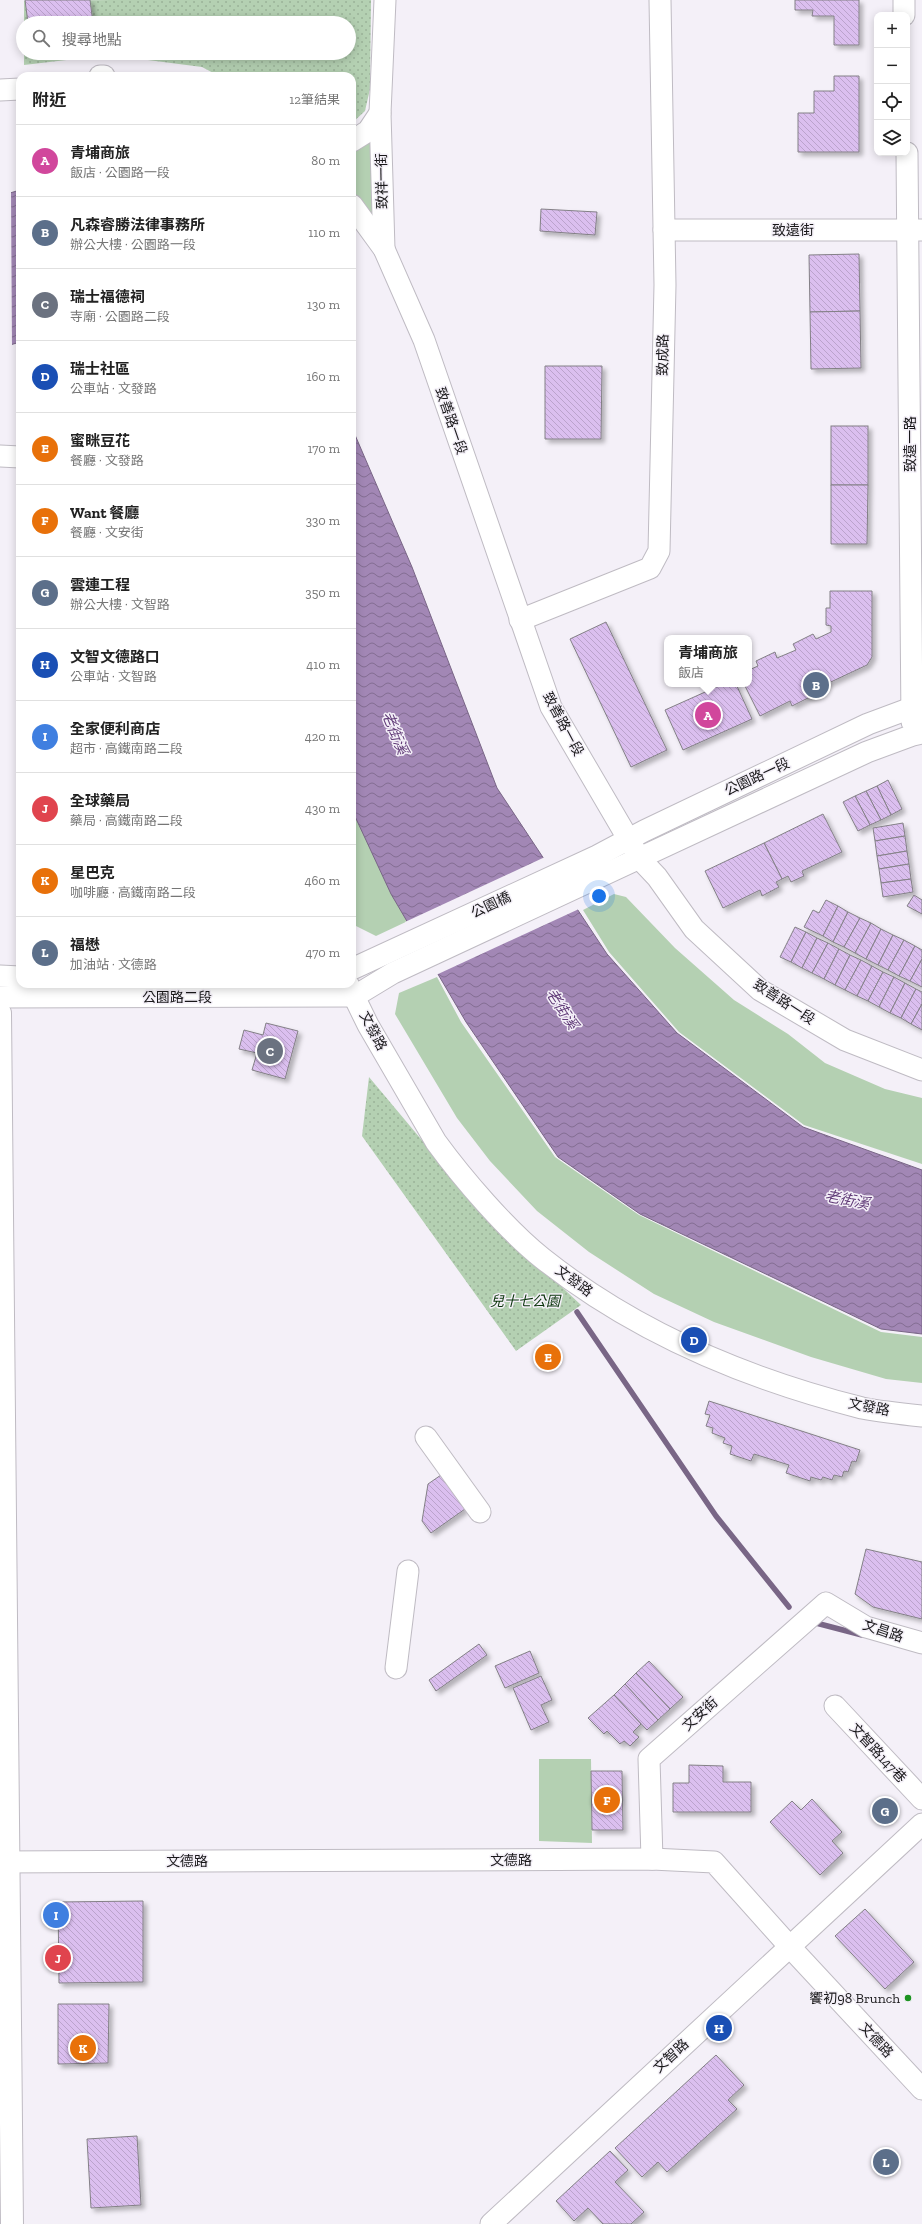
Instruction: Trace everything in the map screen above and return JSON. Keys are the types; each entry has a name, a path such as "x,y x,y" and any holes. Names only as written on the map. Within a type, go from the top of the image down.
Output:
{"street":[{"name":"致祥一街","path":"384,249 380,113 385,0"},
{"name":"致成路","path":"520,620 650,568 659,551 665,285 660,0"},
{"path":"904,0 904,12"},
{"path":"0,90 16,88"},
{"path":"356,138 368,131 380,113"},
{"name":"致遠一路","path":"907,156 915,230 918,734"},
{"name":"致善路一段","path":"356,210 384,249 424,340 551,707 640,859 657,878 694,929 760,990 845,1040 922,1070"},
{"name":"致遠街","path":"664,230 915,230"},
{"path":"0,456 16,457"},
{"name":"公園路一段","path":"597,856 627,839 868,724 917,708"},
{"name":"公園路一段","path":"606,874 867,752 918,734"},
{"name":"公園橋","path":"356,967 597,856"},
{"name":"公園橋","path":"356,988 393,973 606,874"},
{"path":"0,976 16,977"},
{"name":"公園路二段","path":"0,997 351,990"},
{"name":"文發路","path":"351,990 368,1025 436,1142 500,1217 541,1257 595,1296 638,1323 678,1344 803,1390 863,1408 922,1416"},
{"path":"0,1014 4,1862 12,2224"},
{"path":"426,1437 480,1512"},
{"path":"396,1668 408,1571"},
{"name":"文昌路","path":"826,1603 866,1627 922,1643"},
{"name":"文安街","path":"652,1859 650,1759 826,1603"},
{"name":"文智路147巷","path":"835,1706 922,1799"},
{"name":"文智路","path":"491,2224 922,1824"},
{"name":"文德路","path":"4,1862 652,1859 714,1862 922,2089"}],"green space":[{"path":"371,0 370,89 365,111 356,119 356,72 211,72 202,67 148,60 356,60 356,16 24,16 24,1"},
{"path":"24,60 66,60 24,65"},
{"path":"380,113 384,249 356,210 356,137"},
{"path":"356,812 410,920 376,936 356,926"},
{"path":"614,894 626,897 675,948 734,1000 788,1034 825,1063 885,1089 922,1098 922,1164 804,1125 679,1032 609,952 583,910"},
{"path":"437,977 461,1022 555,1157 639,1215 881,1332 922,1337 922,1383 886,1379 811,1357 714,1322 654,1294 589,1252 537,1211 490,1161 457,1118 395,1014 399,993"},
{"name":"兒十七公園","path":"369,1077 482,1212 581,1305 516,1351 362,1136"},
{"path":"539,1759 591,1759 592,1843 539,1841"}],"water":[{"path":"16,191 16,343 0,348 0,196"},
{"name":"老街溪","path":"356,437 412,567 497,788 607,954 677,1033 803,1127 922,1170 922,1334 881,1329 640,1214 558,1157 466,1022 391,894 356,819"}],"pier":[{"path":"11,191 12,346 0,350 0,194"},
{"path":"545,857 579,909 436,975 405,922"}],"building":[{"path":"25,0 90,0 92,16 27,16"},
{"path":"795,0 859,0 859,45 834,45 834,16 812,16 813,10 795,10"},
{"path":"834,76 859,76 859,152 798,152 798,113 814,113 814,91 834,91"},
{"path":"541,209 597,212 595,235 540,231"},
{"path":"859,254 860,311 810,312 809,255"},
{"path":"860,311 861,368 811,369 810,312"},
{"path":"545,366 602,366 601,439 545,439"},
{"path":"831,426 868,426 868,485 831,485"},
{"path":"831,485 868,485 867,544 831,544"},
{"path":"830,591 872,591 872,657 867,665 818,688 820,692 792,706 790,701 760,716 746,687 752,687 752,669 758,666 756,661 775,652 777,658 796,650 793,644 813,634 816,639 831,632 831,626 826,625 826,608 830,608"},
{"path":"606,622 667,750 631,767 570,639"},
{"path":"716,687 737,687 752,719 683,750 665,710"},
{"path":"888,780 902,809 891,815 877,786"},
{"path":"877,786 891,815 881,820 866,791"},
{"path":"866,791 881,820 870,825 855,796"},
{"path":"855,796 870,825 858,831 843,802"},
{"path":"823,814 842,852 802,871 804,876 791,882 788,876 782,879 764,843"},
{"path":"903,823 905,836 875,841 873,828"},
{"path":"905,836 907,851 877,856 875,841"},
{"path":"764,843 782,879 776,882 779,887 762,896 760,890 723,908 705,871"},
{"path":"907,851 909,864 879,869 877,856"},
{"path":"909,864 911,879 881,883 879,869"},
{"path":"911,879 913,892 883,897 881,883"},
{"path":"914,895 922,900 922,914 907,906"},
{"path":"826,900 838,906 823,936 804,927 813,910 819,913"},
{"path":"838,906 848,912 833,942 823,936"},
{"path":"848,912 860,918 844,947 833,942"},
{"path":"860,918 871,923 855,953 844,947"},
{"path":"871,923 881,929 866,959 855,953"},
{"path":"795,927 806,932 791,962 780,957"},
{"path":"881,929 893,935 878,965 866,959"},
{"path":"806,932 817,938 802,968 791,962"},
{"path":"893,935 904,940 888,970 878,965"},
{"path":"817,938 828,943 812,973 802,968"},
{"path":"904,940 915,946 899,976 888,970"},
{"path":"828,943 839,949 824,979 812,973"},
{"path":"915,946 922,950 922,959 910,981 899,976"},
{"path":"839,949 850,955 835,985 824,979"},
{"path":"850,955 861,960 845,990 835,985"},
{"path":"922,959 922,987 910,981"},
{"path":"861,960 872,966 857,996 845,990"},
{"path":"872,966 883,972 868,1001 857,996"},
{"path":"883,972 894,977 879,1007 868,1001"},
{"path":"894,977 905,983 890,1013 879,1007"},
{"path":"905,983 916,989 901,1018 890,1013"},
{"path":"916,989 922,992 922,1004 911,1024 901,1018"},
{"path":"922,1004 922,1030 911,1024"},
{"path":"266,1023 298,1031 285,1079 252,1070 257,1053 239,1049 244,1030 263,1035"},
{"path":"709,1401 860,1450 856,1462 852,1461 848,1472 844,1471 842,1477 834,1475 832,1480 823,1477 821,1480 811,1477 810,1481 786,1473 789,1465 754,1454 751,1461 730,1454 732,1446 723,1443 725,1438 712,1433 713,1428 706,1426 710,1415 705,1414"},
{"path":"441,1475 465,1509 431,1533 422,1521 428,1484"},
{"path":"866,1549 922,1562 922,1619 873,1607 855,1594"},
{"path":"479,1644 487,1655 436,1691 429,1680"},
{"path":"530,1651 539,1673 505,1688 495,1666"},
{"path":"649,1661 683,1697 670,1709 636,1673"},
{"path":"636,1673 670,1709 658,1720 625,1684"},
{"path":"541,1676 552,1700 541,1705 549,1722 531,1730 513,1688"},
{"path":"625,1684 658,1720 647,1730 614,1695"},
{"path":"614,1695 641,1724 633,1732 639,1737 630,1746 624,1741 620,1744 607,1731 604,1734 588,1718"},
{"path":"689,1765 723,1766 723,1782 751,1782 751,1812 673,1812 673,1783 689,1783"},
{"path":"591,1771 622,1771 623,1830 592,1830"},
{"path":"812,1799 842,1832 832,1841 843,1853 820,1875 770,1822 792,1801 801,1810"},
{"path":"143,1901 143,1982 59,1983 58,1902"},
{"path":"865,1909 914,1962 885,1989 835,1936"},
{"path":"58,2004 109,2004 108,2063 58,2064"},
{"path":"716,2055 744,2085 728,2100 737,2109 667,2172 658,2162 642,2177 615,2148"},
{"path":"137,2136 141,2205 91,2208 87,2139"},
{"path":"610,2151 628,2170 615,2182 644,2212 631,2224 603,2224 588,2208 574,2221 556,2201"}],"waterway":[{"path":"577,1312 716,1516 789,1607"},
{"path":"816,1623 862,1635"}],"place":[{"name":"凡森睿勝法律事務所","path":"816,685"},
{"name":"青埔商旅","path":"708,715"},
{"name":"瑞士福德祠","path":"270,1051"},
{"name":"瑞士社區","path":"694,1340"},
{"name":"蜜眯豆花","path":"548,1357"},
{"name":"Want 餐廳","path":"607,1800"},
{"name":"雲連工程","path":"885,1811"},
{"name":"全家便利商店","path":"56,1915"},
{"name":"全球藥局","path":"58,1958"},
{"name":"饗初98 Brunch","path":"908,1998"},
{"name":"文智文德路口","path":"719,2028"},
{"name":"星巴克","path":"83,2048"},
{"name":"福懋","path":"886,2162"}]}
